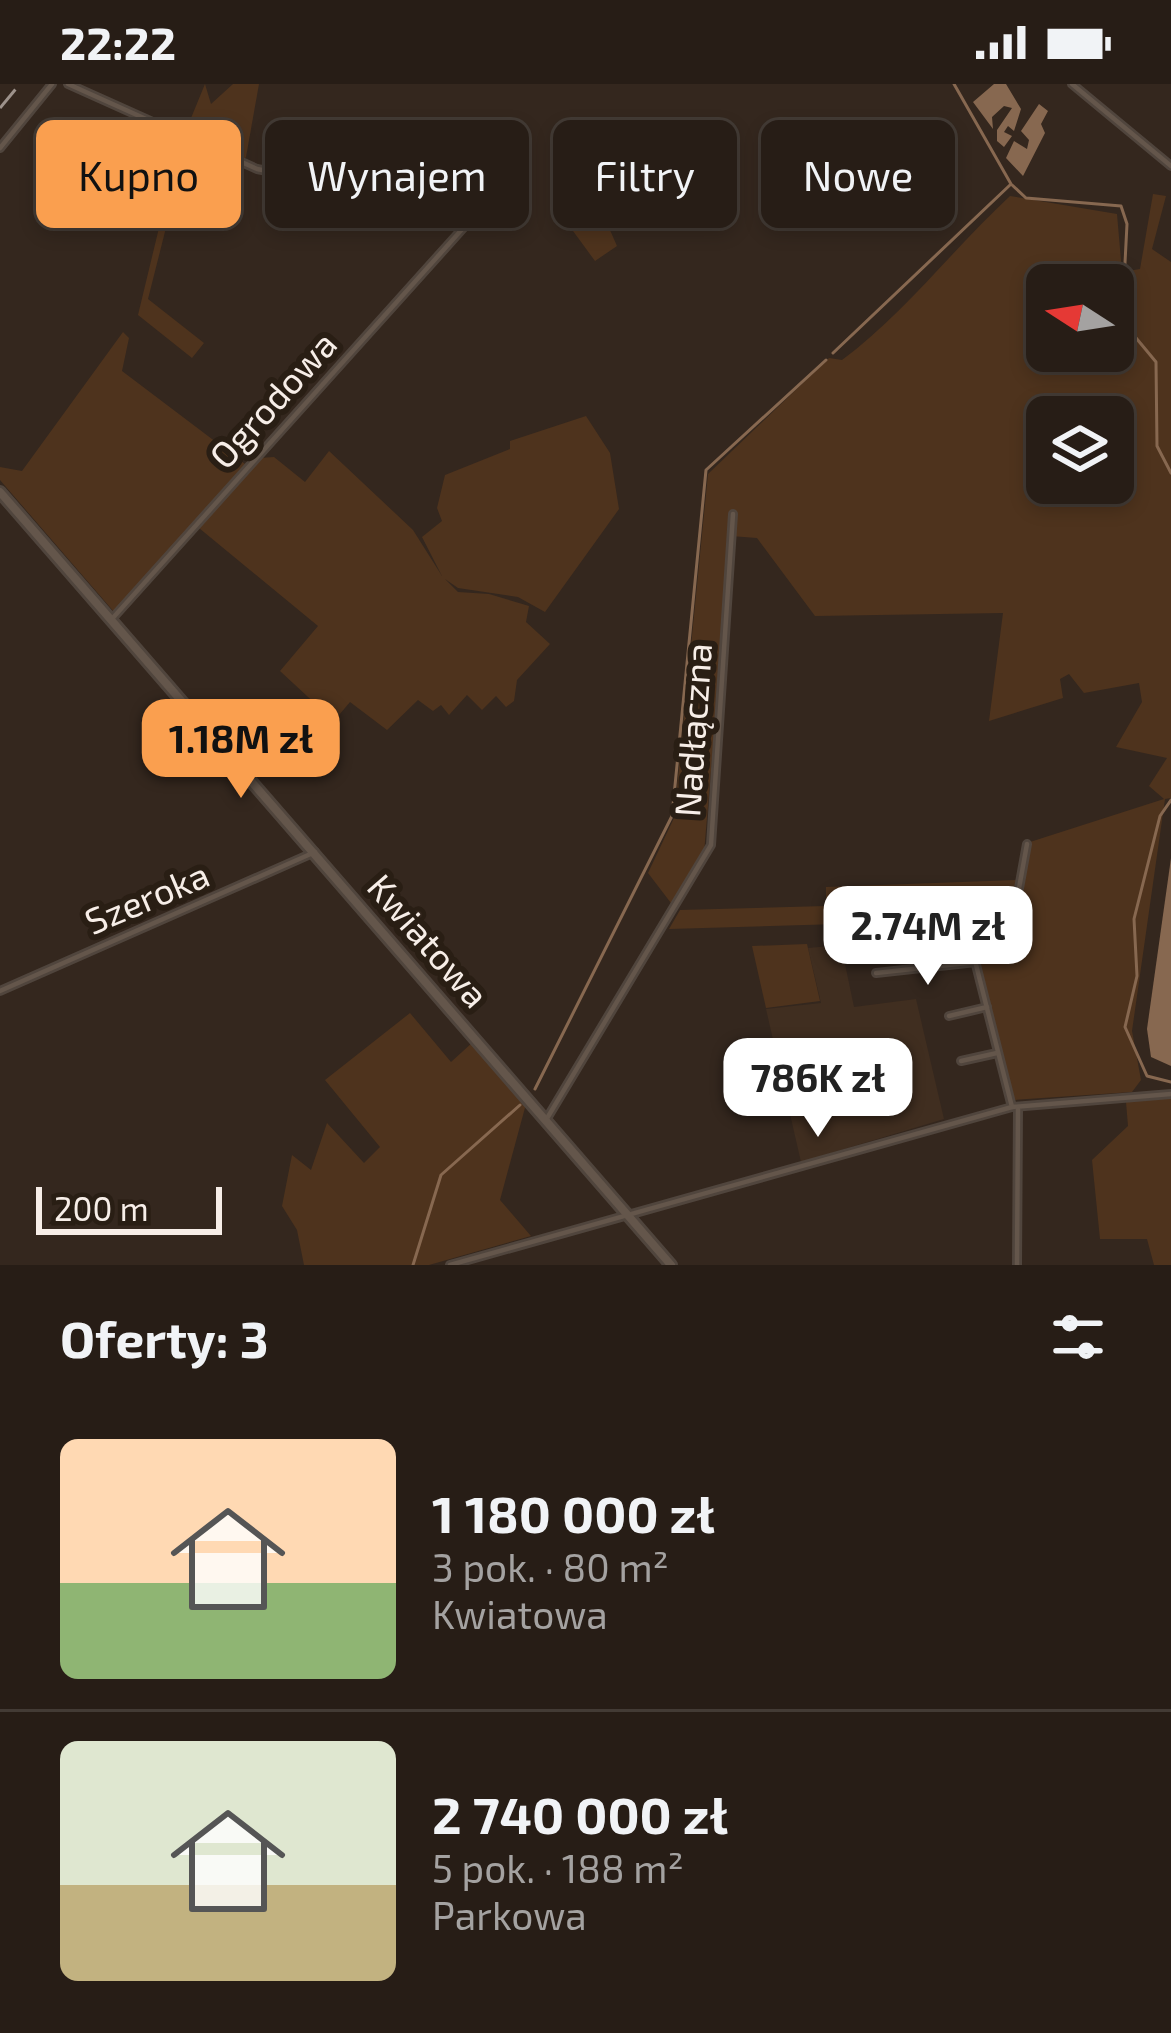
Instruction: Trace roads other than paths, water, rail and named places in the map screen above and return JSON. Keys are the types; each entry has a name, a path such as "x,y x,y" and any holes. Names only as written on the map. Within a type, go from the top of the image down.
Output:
{"street":[{"path":"0,148 52,84"},
{"path":"68,84 265,171"},
{"path":"1072,84 1171,166"},
{"name":"Ogrodowa","path":"111,620 463,228"},
{"name":"Kwiatowa","path":"0,492 671,1265"},
{"name":"Nadłączna","path":"546,1120 711,845 734,514"},
{"path":"1017,1265 1015,1107 971,945 1010,938 1027,844"},
{"name":"Szeroka","path":"0,991 315,852"},
{"path":"876,973 976,962"},
{"path":"949,1016 987,1007"},
{"path":"961,1061 998,1053"},
{"path":"450,1265 1015,1107 1171,1094"}],"waterway":[{"path":"954,84 1011,184 1026,198 1121,206 1127,224 1122,321 1156,362 1157,446 1171,473"},
{"path":"833,353 1010,185"},
{"path":"535,1089 672,816 706,470 826,360"},
{"path":"1171,800 1160,816 1134,919 1137,976 1125,1027 1147,1076 1171,1082"},
{"path":"413,1265 441,1175 520,1105"}],"railway":[{"path":"0,108 20,84"}]}
